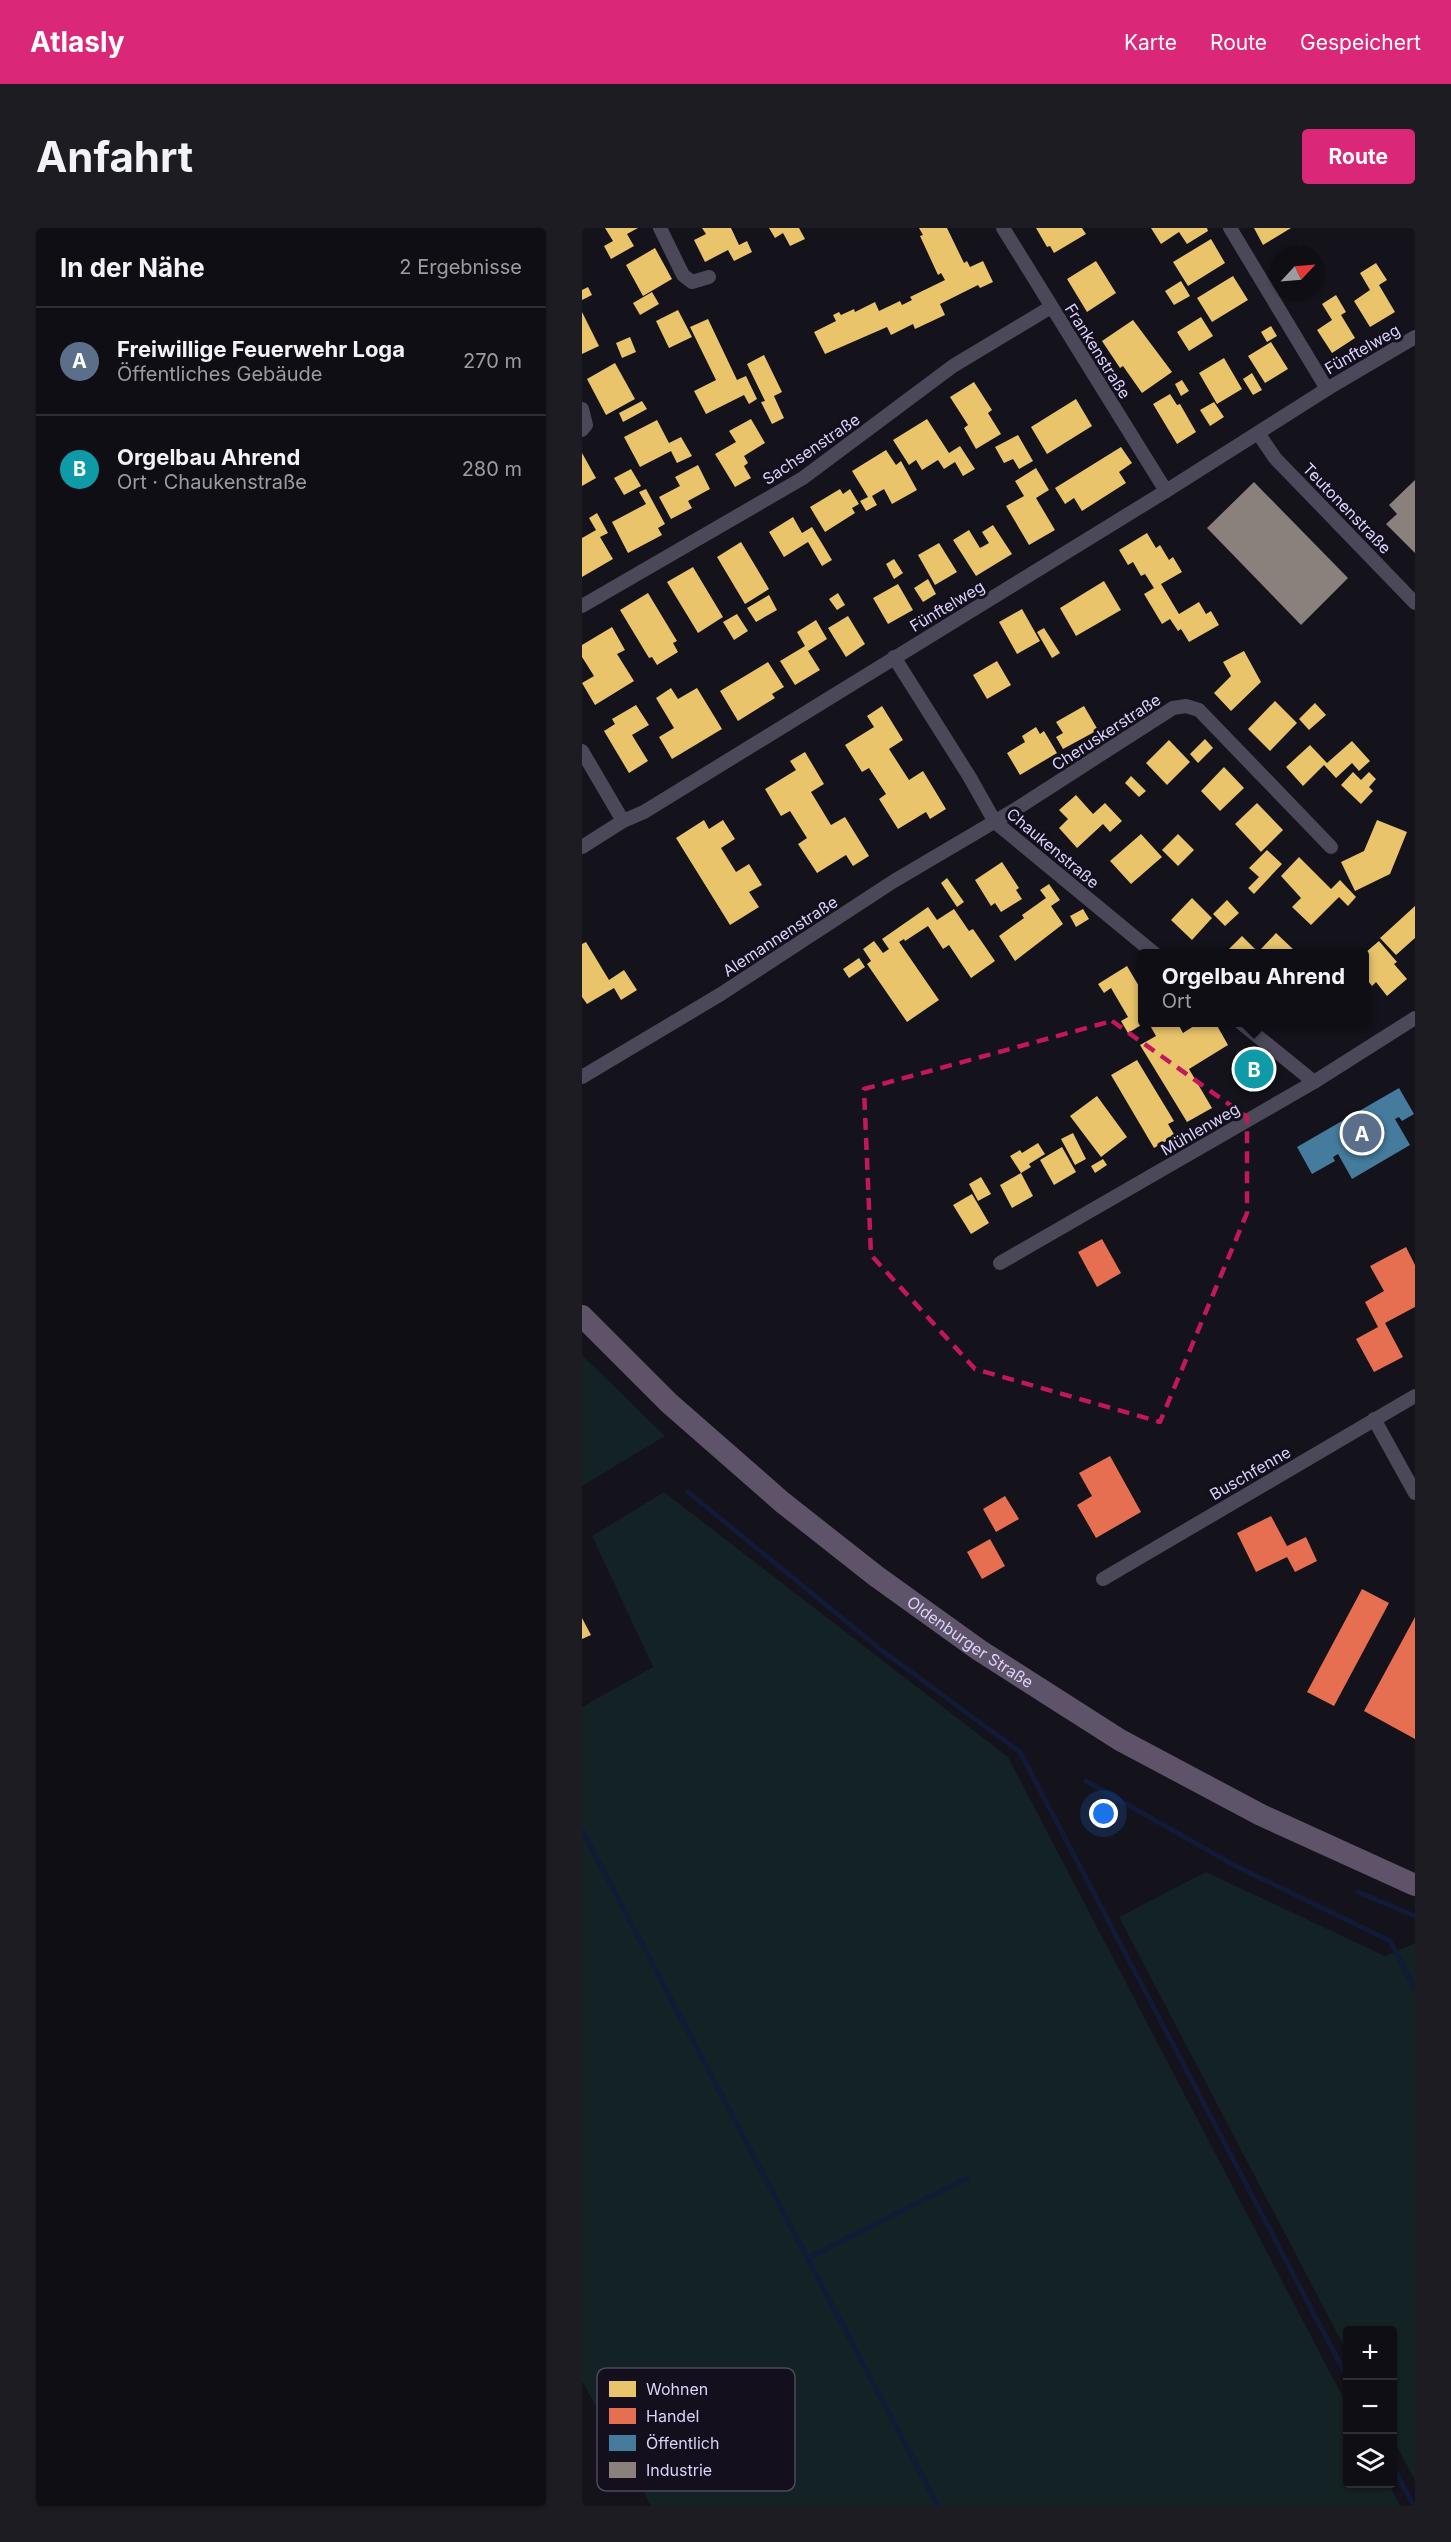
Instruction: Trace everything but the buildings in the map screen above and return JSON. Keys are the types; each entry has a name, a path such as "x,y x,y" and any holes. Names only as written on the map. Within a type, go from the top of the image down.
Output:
{"main road":[{"name":"Oldenburger Straße","path":"582,1316 669,1403 782,1502 876,1576 979,1650 1120,1740 1261,1815 1415,1885"}],"street":[{"path":"660,228 683,275 692,282 709,277"},
{"name":"Frankenstraße","path":"1003,228 1166,491"},
{"name":"Fünftelweg","path":"1230,228 1327,389"},
{"name":"Sachsenstraße","path":"582,606 803,478 953,366 1051,307"},
{"name":"Fünftelweg","path":"582,847 622,822 644,812 1166,491 1327,389 1415,337"},
{"path":"582,409 586,425 582,430"},
{"name":"Teutonenstraße","path":"1258,433 1275,458 1415,603"},
{"name":"Chaukenstraße","path":"894,657 969,776 995,822 1149,949"},
{"name":"Cheruskerstraße","path":"995,822 1122,743 1173,708 1186,706 1199,710 1331,847"},
{"path":"582,751 622,822"},
{"name":"Alemannenstraße","path":"582,1077 721,994 894,881 995,822"},
{"name":"Mühlenweg","path":"1000,1263 1314,1082 1415,1018"},
{"path":"1245,1027 1314,1082"},
{"name":"Buschfenne","path":"1103,1579 1415,1396"},
{"path":"1374,1419 1415,1492"}],"highlighted area":[{"path":"1112,1021 1247,1117 1247,1213 1160,1422 975,1369 871,1255 864,1089"}],"shaded area":[{"path":"582,1355 665,1436 582,1486"},
{"path":"664,1492 1008,1757 1343,2397 1343,2488 1391,2488 1400,2506 651,2506 643,2491 795,2491 795,2368 597,2368 597,2408 582,2381 582,1707 653,1667 592,1536"},
{"path":"1206,1872 1385,1956 1415,1943 1415,2481 1397,2446 1397,2326 1343,2326 1343,2344 1119,1917"}],"waterway":[{"path":"688,1492 880,1649 1020,1752 1343,2369"},
{"path":"1086,1781 1232,1864 1390,1941 1415,1989"},
{"path":"582,1830 938,2506"},
{"path":"1358,1892 1415,1916"},
{"path":"808,2258 967,2178"},
{"path":"1397,2474 1414,2506"}],"place":[{"name":"Orgelbau Ahrend","path":"1254,1069"},
{"name":"Freiwillige Feuerwehr Loga","path":"1362,1133"}]}
